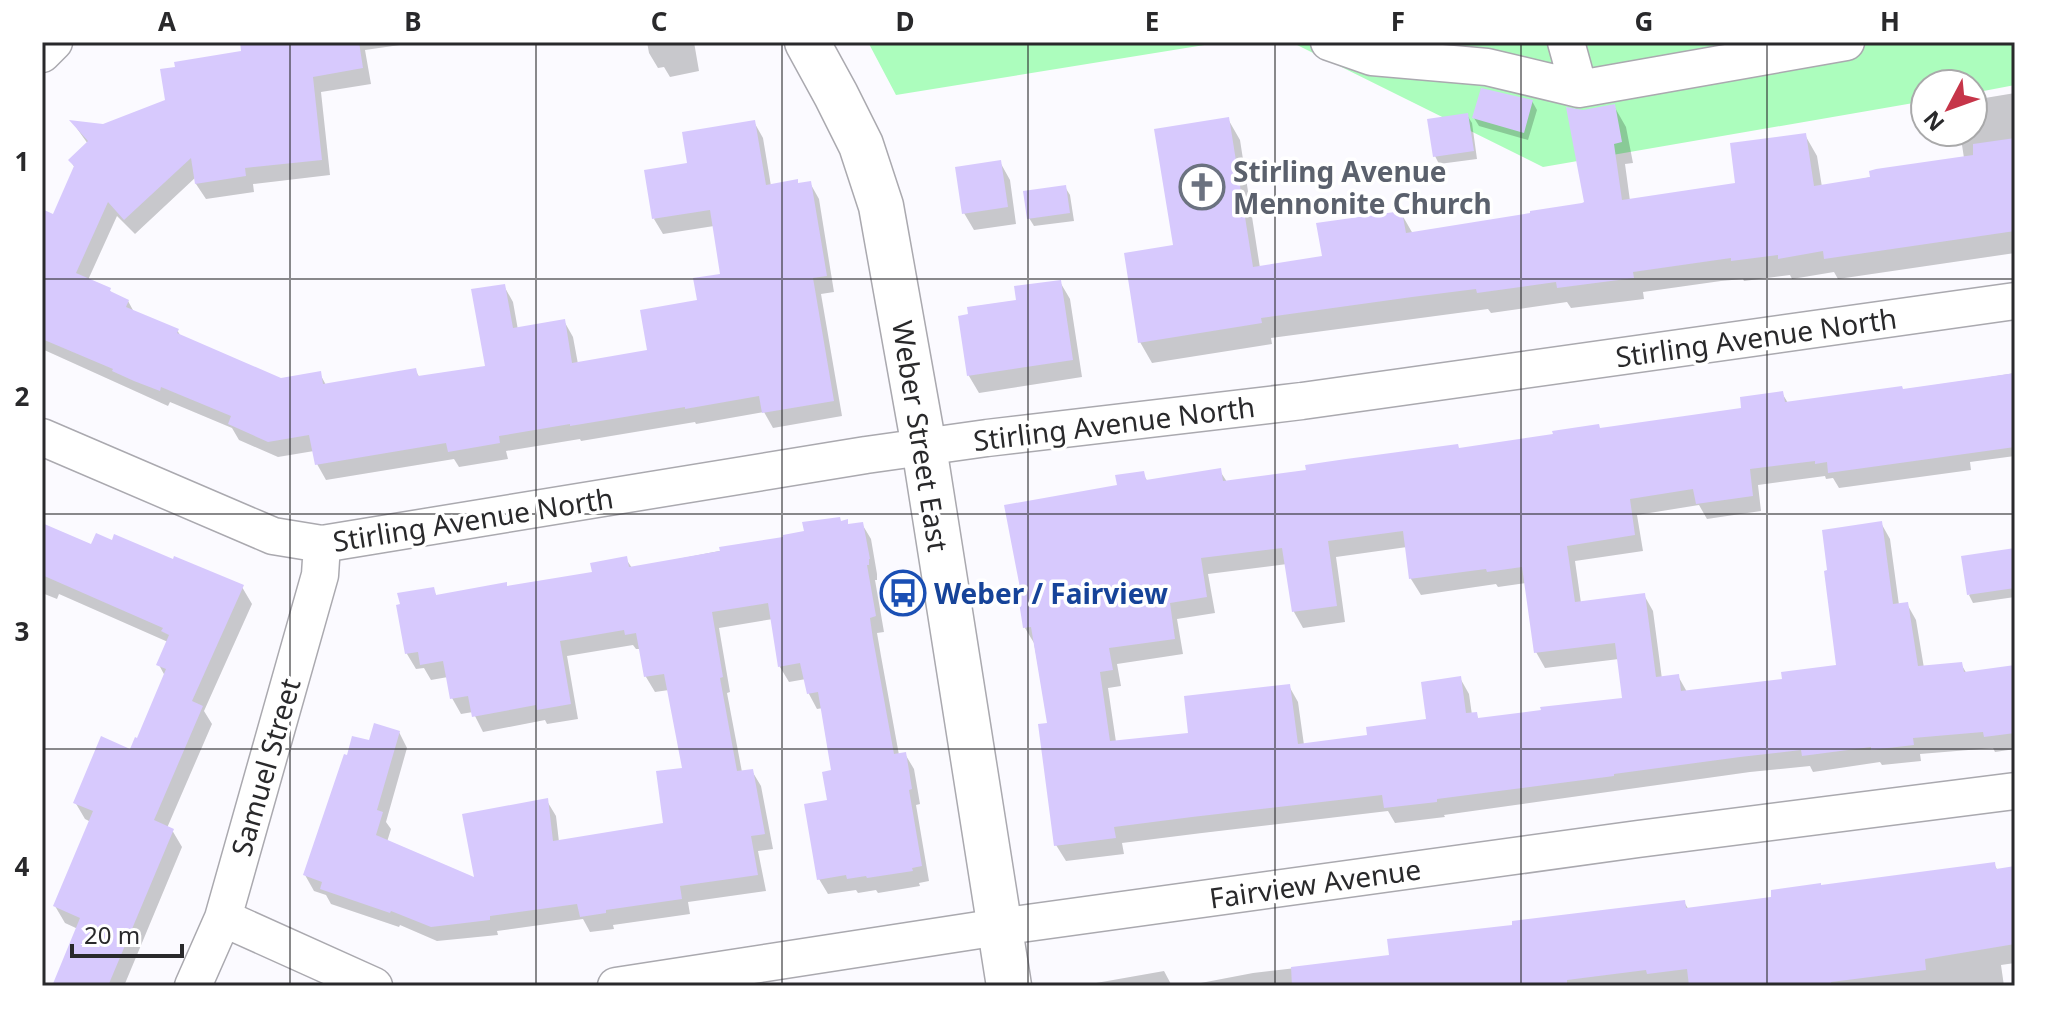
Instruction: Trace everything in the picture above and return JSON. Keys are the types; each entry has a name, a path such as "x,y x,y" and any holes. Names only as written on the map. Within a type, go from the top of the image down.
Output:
{"main road":[{"name":"Weber Street East","path":"807,42 861,145 881,206 924,447 1009,986"}],"street":[{"path":"42,54 54,42"},
{"path":"1329,42 1372,57 1406,51 1579,89 1846,42"},
{"path":"1566,42 1579,89"},
{"name":"Stirling Avenue North","path":"42,437 273,536 322,544 924,447 1302,401 2015,301"},
{"name":"Samuel Street","path":"193,986 223,918 320,575 322,544"},
{"name":"Fairview Avenue","path":"616,986 999,927 1623,841 2015,791"},
{"path":"223,918 374,986"}],"green space":[{"path":"868,42 1223,42 896,95"},
{"path":"1291,42 2015,42 2015,85 1989,90 1989,68 1909,68 1909,104 1543,167"}],"building":[{"path":"240,42 359,42 363,68 313,77 322,160 245,168 246,176 195,184 191,158 124,220 108,202 76,273 111,288 110,291 129,300 126,307 281,378 321,371 323,384 416,368 418,376 485,366 471,289 505,284 513,328 565,319 572,363 647,350 640,310 697,300 693,278 720,274 710,210 652,219 644,170 687,163 682,132 755,120 766,185 798,179 798,183 811,181 827,276 813,278 834,401 762,413 759,396 499,436 500,443 448,452 446,443 315,465 309,435 268,442 228,424 231,416 161,387 160,391 134,381 42,339 42,209 53,214 74,166 68,160 88,141 69,120 103,124 165,100 160,69 175,67 174,62 241,51"},
{"path":"1481,88 1533,100 1524,133 1472,118"},
{"path":"1615,104 1622,142 1614,144 1622,200 1735,183 1730,143 1806,133 1814,186 1870,177 1869,171 1876,169 1973,155 1973,148 1989,148 1989,142 2015,138 2015,231 1824,259 1823,251 1778,259 1778,255 1731,261 1731,258 1633,272 1634,278 1557,288 1556,282 1477,293 1476,289 1412,297 1261,318 1262,323 1138,343 1124,253 1173,245 1154,129 1229,117 1253,267 1322,256 1316,223 1402,211 1406,233 1582,203 1566,107 1583,110"},
{"path":"1468,113 1474,151 1433,157 1427,119"},
{"path":"1001,160 1008,207 962,214 955,167"},
{"path":"1066,185 1070,213 1027,219 1023,191"},
{"path":"1061,280 1073,360 967,376 958,316 968,314 967,307 1016,300 1014,286"},
{"path":"2015,373 2015,447 1828,473 1827,462 1815,464 1815,461 1750,469 1753,496 1696,504 1693,489 1630,499 1635,535 1567,546 1575,602 1645,593 1656,677 1679,674 1681,691 1782,679 1781,672 1836,665 1822,530 1882,521 1893,604 1908,602 1918,666 1962,662 1964,672 2015,665 2015,733 1984,737 1983,732 1913,738 1914,745 1871,750 1871,747 1802,756 1801,750 1740,757 1384,808 1382,795 1192,817 1114,827 1116,838 1054,846 1038,724 1047,723 1031,627 1023,628 1017,589 1020,588 1004,505 1117,485 1115,475 1144,471 1146,480 1221,468 1223,481 1306,470 1305,465 1346,459 1458,444 1459,448 1599,424 1600,428 1741,408 1740,397 1783,391 1785,402 1902,386 1903,389","holes":["1403,531 1409,579 1522,567 1534,653 1615,643 1622,698 1478,718 1477,712 1466,713 1461,676 1421,682 1426,719 1366,727 1367,735 1298,744 1290,684 1184,696 1188,733 1110,741 1100,672 1113,670 1109,648 1175,639 1170,603 1207,597 1201,558 1282,548 1292,612 1337,606 1328,541"]},
{"path":"840,517 841,521 848,519 848,524 863,522 876,616 870,618 873,639 894,754 906,752 922,866 912,868 913,871 867,878 847,879 846,875 817,880 804,804 827,800 822,772 831,770 818,692 807,694 800,663 778,667 768,603 712,612 737,771 753,769 765,834 751,836 758,875 680,886 682,899 606,910 606,913 580,917 577,904 431,927 320,889 322,882 303,875 352,736 369,740 374,723 400,731 377,810 383,812 376,835 474,877 462,814 548,798 553,841 663,823 656,771 682,768 664,674 644,677 636,633 625,635 624,630 560,641 571,704 537,710 536,705 472,717 468,696 450,699 443,661 420,665 418,652 405,654 396,605 400,604 397,593 434,587 436,595 507,582 507,586 592,572 590,563 627,556 629,567 720,551 719,547 783,537 804,531 802,522"},
{"path":"42,523 91,544 96,533 112,540 114,534 244,585 192,701 203,706 154,820 174,829 108,986 52,986 80,918 53,906 93,811 73,803 101,736 130,749 166,669 156,665 169,635 161,631 163,628 42,575"},
{"path":"2015,548 2015,588 1967,595 1961,556"},
{"path":"1995,862 1996,869 2015,866 2015,944 1925,959 1926,970 1831,982 1832,986 1791,986 1791,983 1689,986 1687,969 1647,974 1646,970 1543,986 1292,986 1291,967 1389,955 1387,939 1685,900 1686,908 1771,897 1771,890"}],"place":[{"name":"Stirling Avenue Mennonite Church","path":"1202,187"},
{"name":"Weber / Fairview","path":"903,593"}]}
